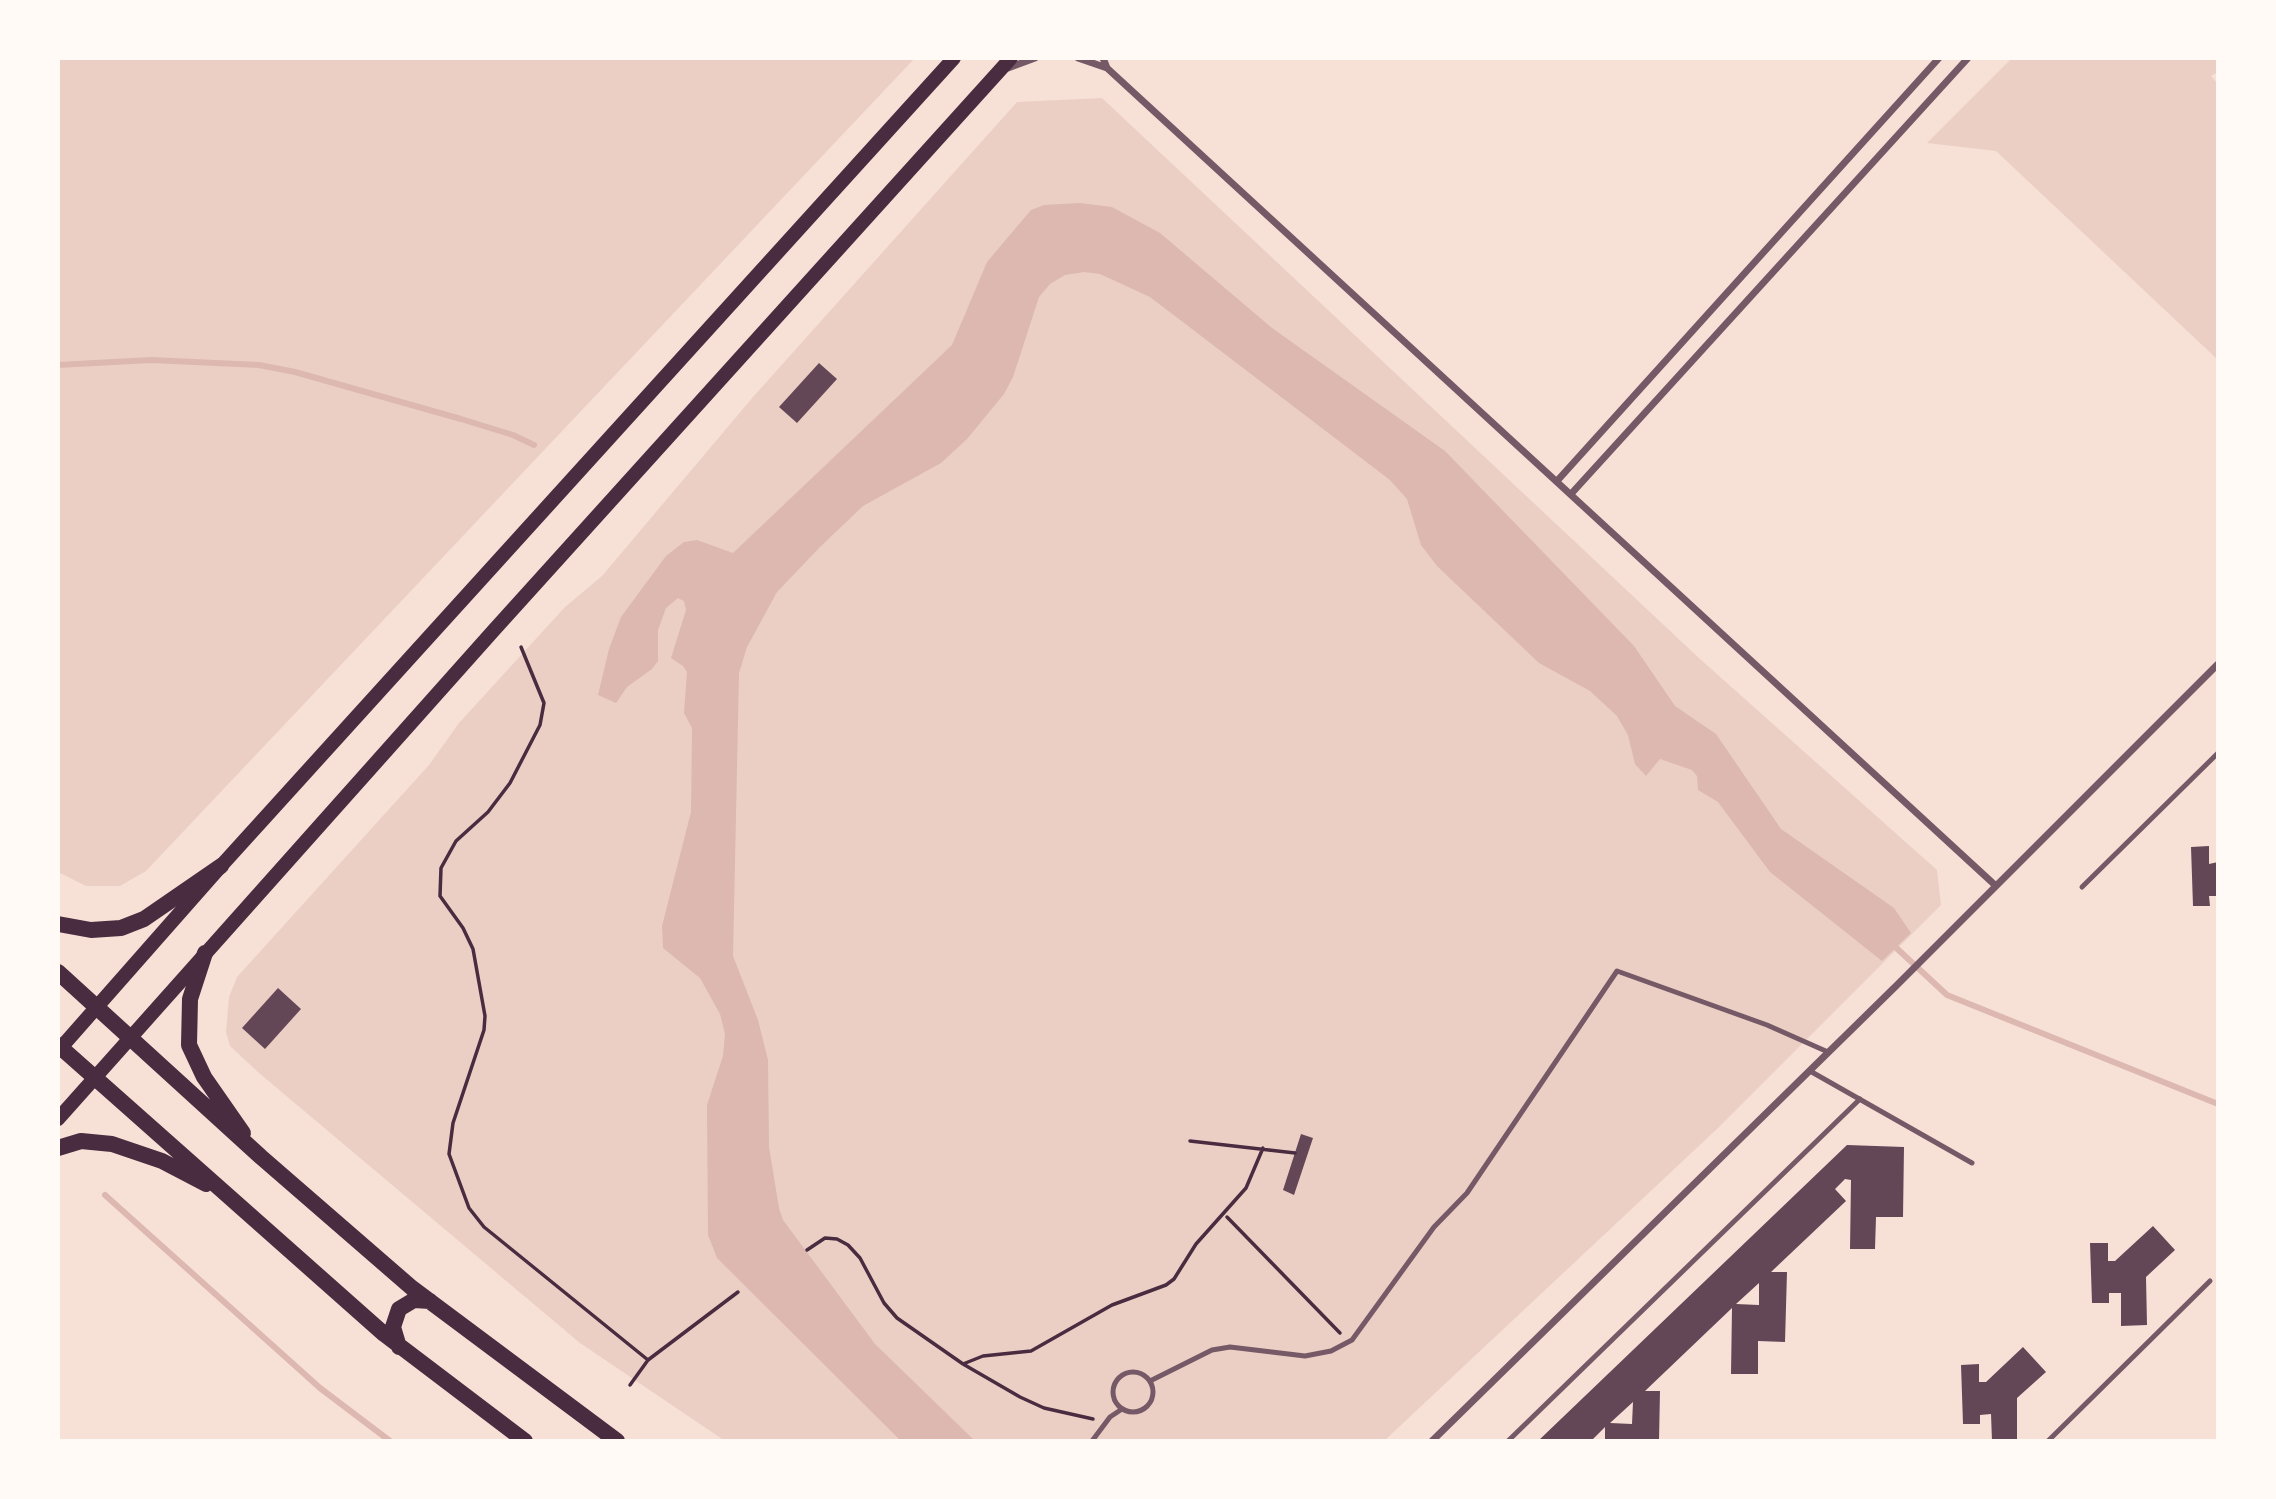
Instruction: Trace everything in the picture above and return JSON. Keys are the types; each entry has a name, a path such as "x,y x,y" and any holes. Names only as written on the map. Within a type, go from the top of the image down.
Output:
{"main road":[{"path":"58,1119 1011,58"},
{"path":"525,1441 400,1348 59,1048 949,62"},
{"path":"58,924 91,930 121,928 144,919 221,866"},
{"path":"205,953 190,999 189,1045 204,1077 261,1157"},
{"path":"58,972 261,1157 430,1301 617,1441"},
{"path":"58,1149 81,1141 112,1144 162,1161 228,1196"},
{"path":"400,1348 393,1327 399,1309 414,1300 430,1301"}],"street":[{"path":"998,73 1035,58"},
{"path":"1079,58 1107,68 1996,886"},
{"path":"1103,58 1107,68"},
{"path":"1557,481 1939,58"},
{"path":"1571,494 1968,58"},
{"path":"1432,1441 1896,986 2218,664"}],"lane":[{"path":"2082,887 2218,753"},
{"path":"1150,1381 1212,1350 1230,1348 1305,1356 1331,1351 1348,1342 1434,1227 1467,1193 1617,971 1767,1025 1828,1052"},
{"path":"1810,1071 1972,1163"},
{"path":"1508,1441 1860,1099"},
{"path":"2048,1441 2210,1281"},
{"path":"1135,1372 1150,1381 1153,1393 1149,1404 1133,1412 1122,1409 1113,1394 1118,1378 1135,1372"},
{"path":"1092,1441 1110,1418 1122,1409"}],"path":[{"path":"521,647 544,703 540,725 510,783 488,812 456,841 441,868 440,896 469,937 485,1016 484,1030 453,1123 449,1154 469,1208 484,1227 648,1360"},
{"path":"1190,1141 1295,1153"},
{"path":"963,1363 983,1356 1031,1350 1112,1306 1166,1285 1174,1279 1196,1244 1246,1188 1263,1148"},
{"path":"1227,1217 1348,1342"},
{"path":"807,1250 825,1238 837,1239 848,1245 897,1318 963,1363 1020,1397 1044,1408 1084,1418 1110,1418"},
{"path":"630,1385 648,1360 738,1292"}],"shaded area":[{"path":"58,58 915,58 146,871 120,886 86,886 58,872"},
{"path":"2012,58 2218,58 2218,72 2211,76 2218,84 2218,360 1996,151 1927,143"},
{"path":"1102,98 1700,659 1937,870 1941,905 1717,1129 1384,1441 725,1441 580,1343 259,1073 230,1046 226,1032 229,997 237,977 429,765 459,723 565,607 602,576 753,397 1017,102"},
{"path":"1080,203 1112,207 1160,233 1272,328 1445,451 1634,646 1675,706 1716,734 1781,829 1894,908 1911,933 1882,961 1770,872 1718,802 1698,790 1697,776 1692,770 1660,759 1646,776 1635,764 1628,735 1617,716 1590,691 1539,663 1437,566 1421,545 1407,499 1390,480 1150,297 1100,274 1084,272 1065,275 1050,284 1039,297 1013,377 1004,394 967,439 941,463 863,506 777,592 747,647 739,673 733,956 758,1020 768,1060 769,1147 779,1208 783,1220 875,1344 975,1441 901,1441 717,1258 708,1235 707,1105 723,1056 725,1034 720,1014 700,978 663,948 662,926 691,812 692,728 684,713 687,672 671,658 686,610 684,601 678,598 666,608 658,630 658,661 652,669 627,687 616,703 598,695 609,649 621,617 666,556 684,542 697,540 733,553 952,345 987,262 1031,210 1044,205"}],"building":[{"path":"819,363 837,379 797,423 779,407"},
{"path":"2209,846 2209,864 2218,862 2218,896 2209,896 2210,906 2193,906 2191,847"},
{"path":"278,988 301,1009 265,1049 242,1028"},
{"path":"1301,1134 1313,1138 1294,1195 1283,1190"},
{"path":"1847,1145 1904,1147 1903,1217 1876,1217 1875,1249 1850,1249 1851,1180 1845,1179 1835,1189 1846,1201 1771,1272 1787,1272 1785,1342 1758,1341 1758,1374 1731,1374 1732,1308 1645,1391 1660,1391 1659,1441 1605,1441 1605,1427 1591,1441 1538,1441","holes":["1759,1283 1759,1305 1736,1304","1633,1402 1632,1424 1610,1423"]},
{"path":"2153,1226 2175,1250 2146,1277 2147,1325 2121,1326 2121,1293 2109,1293 2109,1303 2092,1303 2090,1243 2108,1243 2108,1261 2115,1261"},
{"path":"2023,1347 2046,1372 2017,1398 2017,1441 1992,1441 1991,1414 1980,1415 1980,1424 1963,1424 1961,1365 1979,1364 1979,1382 1986,1382"}],"waterway":[{"path":"58,365 151,360 259,365 295,372 461,419 513,435 534,445"},
{"path":"1891,943 1947,995 2218,1104"},
{"path":"105,1195 320,1388 390,1441"}]}
